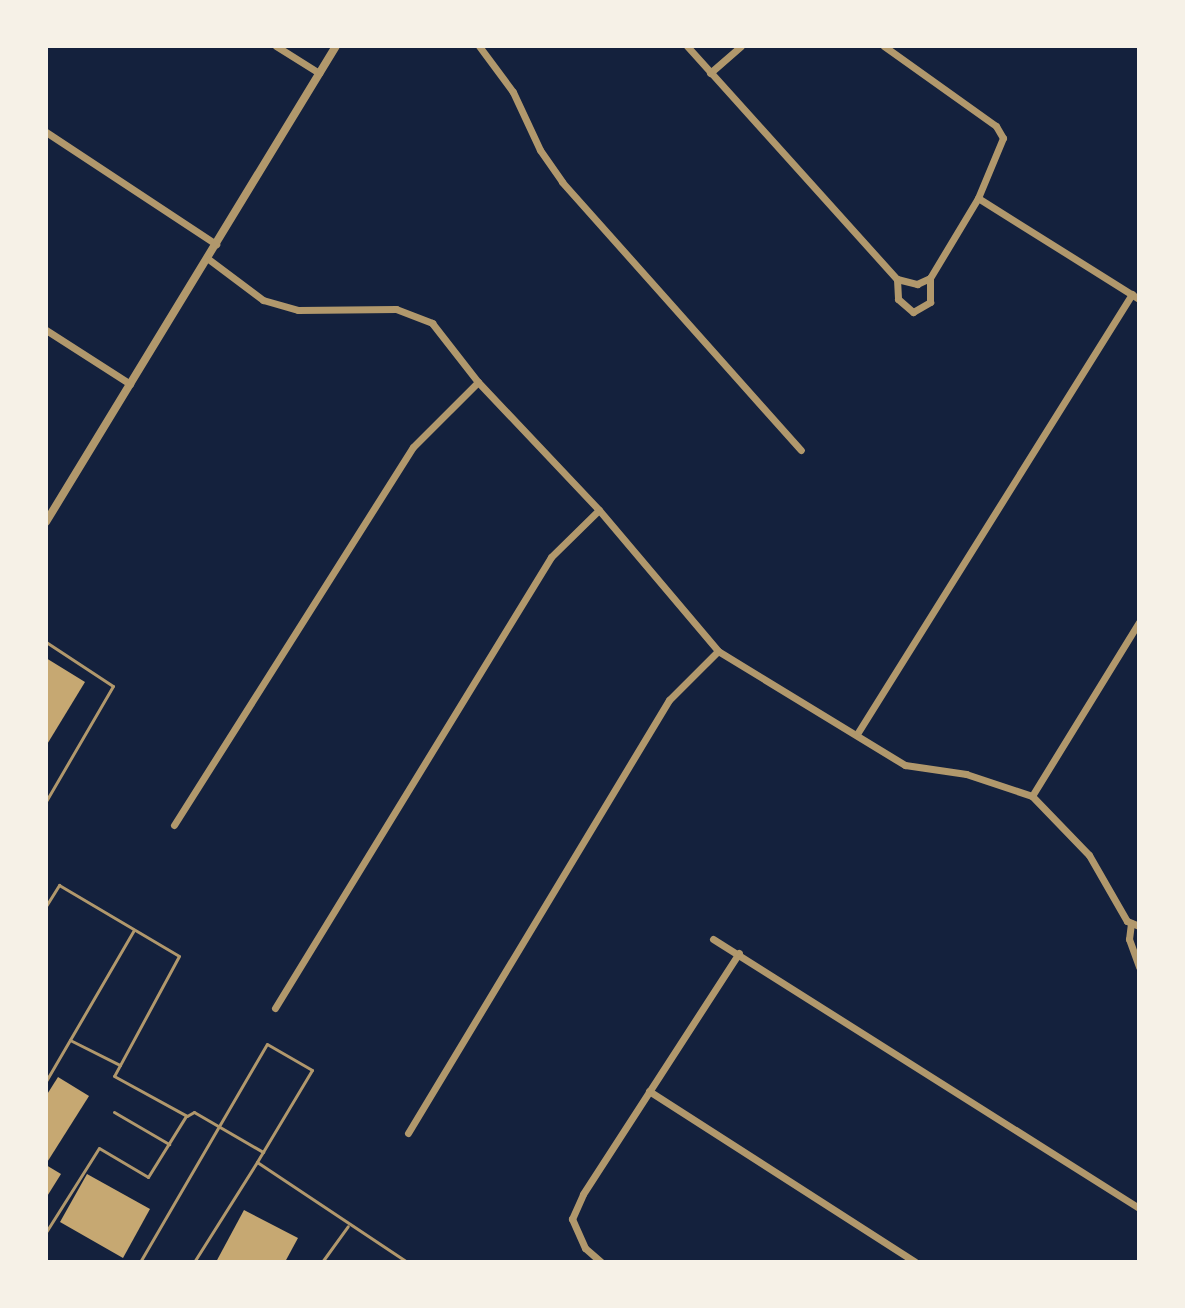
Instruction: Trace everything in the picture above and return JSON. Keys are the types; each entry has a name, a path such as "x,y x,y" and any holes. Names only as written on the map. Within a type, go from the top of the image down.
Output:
{"street":[{"path":"276,46 319,73"},
{"path":"46,522 336,46"},
{"path":"479,46 513,92 540,150 562,182 801,450"},
{"path":"687,46 897,279 917,284 930,278"},
{"path":"710,73 741,46"},
{"path":"884,46 1002,131 1001,148 978,198 930,278 930,302 913,312 898,299 897,279"},
{"path":"46,132 216,244"},
{"path":"857,734 1136,296 978,198"},
{"path":"207,258 263,300 298,310 396,309 432,323 478,382 599,510 718,651 905,765 966,774 1032,796 1089,855 1135,925 1129,939 1139,967"},
{"path":"46,330 130,384"},
{"path":"174,825 413,447 478,382"},
{"path":"275,1008 551,557 599,510"},
{"path":"1032,796 1139,622"},
{"path":"408,1133 669,700 718,651"},
{"path":"713,939 1139,1208"},
{"path":"601,1262 585,1248 572,1219 649,1091 739,953"},
{"path":"649,1091 915,1262"}],"lane":[{"path":"46,642 113,686 46,801"},
{"path":"46,906 59,885 179,956 114,1076 187,1116"},
{"path":"46,1081 134,930"},
{"path":"70,1040 120,1065"},
{"path":"140,1262 267,1044 312,1070 194,1262"},
{"path":"114,1112 169,1144"},
{"path":"46,1232 99,1148 148,1177 187,1116 194,1112 263,1152"},
{"path":"257,1162 407,1262"},
{"path":"322,1262 349,1225"}],"building":[{"path":"46,658 85,682 46,746"},
{"path":"58,1077 89,1096 46,1164 46,1096"},
{"path":"46,1165 61,1174 46,1198"},
{"path":"87,1174 150,1209 123,1258 60,1222"},
{"path":"244,1210 298,1238 285,1262 216,1262"}]}
